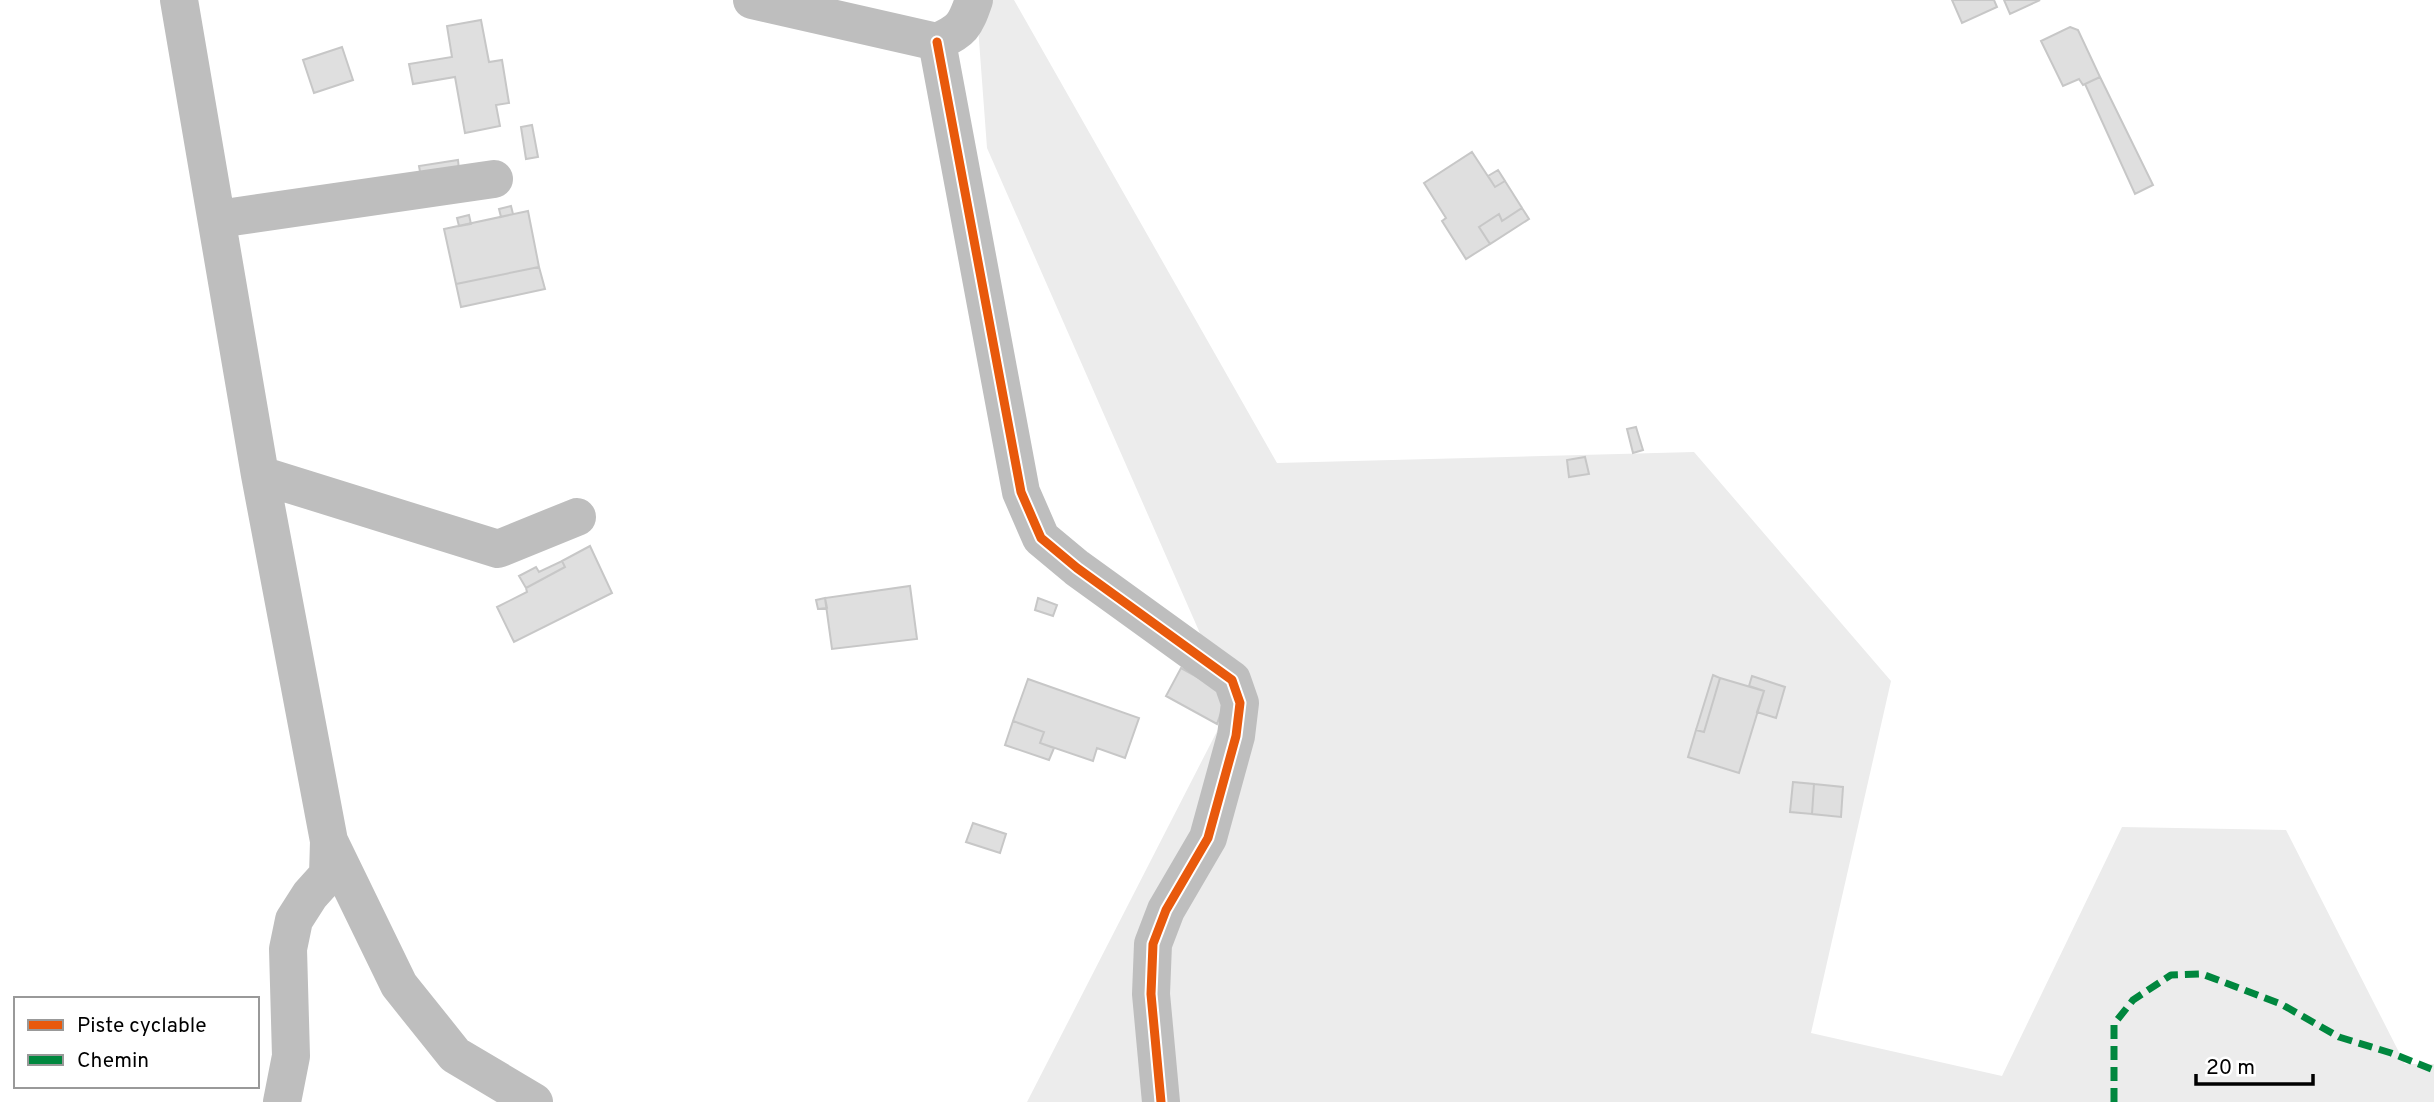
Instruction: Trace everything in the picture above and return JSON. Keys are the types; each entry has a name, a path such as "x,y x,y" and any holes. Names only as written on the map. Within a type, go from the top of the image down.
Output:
{"street":[{"path":"179,0 260,475 329,841 328,875 310,895 294,920 288,949 291,1056 282,1102"},
{"path":"752,0 937,42 958,33 974,0"},
{"path":"937,42 1021,492 1041,538 1077,568 1232,680 1240,703 1237,736 1208,838 1166,910 1153,944 1152,994 1161,1102"},
{"path":"218,219 494,179"},
{"path":"260,475 498,549 577,517"},
{"path":"329,841 399,985 455,1055 534,1102"}],"shaded area":[{"path":"976,0 1014,0 1277,463 1694,452 1891,681 1811,1033 2002,1076 2122,827 2286,830 2405,1064 2434,1064 2434,1102 1027,1102 1231,704 987,148"}],"building":[{"path":"1952,0 1994,0 1997,7 1962,23"},
{"path":"2004,0 2040,0 2010,14"},
{"path":"481,20 489,62 502,60 509,103 496,105 500,126 465,133 455,77 413,84 409,64 452,57 447,26"},
{"path":"2070,27 2078,30 2100,77 2083,85 2079,79 2063,86 2041,41"},
{"path":"342,47 353,80 314,93 303,60"},
{"path":"2100,77 2153,185 2135,194 2085,84"},
{"path":"532,125 538,157 526,159 521,127"},
{"path":"1472,152 1495,187 1505,181 1522,208 1502,221 1499,214 1479,227 1490,244 1466,259 1442,221 1446,218 1424,183"},
{"path":"458,160 459,170 421,177 419,166"},
{"path":"1498,170 1505,181 1495,187 1488,176"},
{"path":"511,206 513,214 501,217 499,209"},
{"path":"1522,208 1529,219 1490,244 1479,227 1499,214 1502,221"},
{"path":"528,211 539,267 456,284 444,229"},
{"path":"469,215 471,224 459,226 457,218"},
{"path":"539,267 545,289 461,307 456,284"},
{"path":"1636,427 1643,450 1633,453 1627,429"},
{"path":"1585,457 1589,474 1569,477 1567,460"},
{"path":"590,546 612,593 514,642 497,607 527,592 526,588 565,567 562,561"},
{"path":"562,561 565,567 526,588 519,576 536,567 539,572"},
{"path":"910,586 917,639 832,649 825,598"},
{"path":"825,598 827,608 818,609 816,600"},
{"path":"1038,598 1057,605 1053,616 1035,610"},
{"path":"1181,668 1210,684 1226,698 1217,724 1166,696"},
{"path":"1713,675 1720,678 1704,732 1696,730"},
{"path":"1752,676 1785,687 1776,718 1757,712 1764,691 1749,686"},
{"path":"1720,678 1764,691 1739,773 1688,757 1696,730 1704,732"},
{"path":"1028,679 1139,718 1125,758 1097,748 1093,761 1040,743 1044,732 1013,721"},
{"path":"1013,721 1044,732 1040,743 1054,748 1049,760 1005,745"},
{"path":"1793,782 1814,784 1812,814 1790,812"},
{"path":"1814,784 1843,787 1841,817 1812,814"},
{"path":"973,823 1006,834 1000,853 966,842"}],"marked path":[{"path":"2114,1102 2114,1024 2133,1000 2171,975 2202,974 2281,1004 2339,1037 2434,1070"}],"cycle path":[{"path":"937,42 1021,492 1041,538 1077,568 1232,680 1240,703 1236,736 1208,838 1166,910 1153,944 1151,994 1161,1102"}]}
